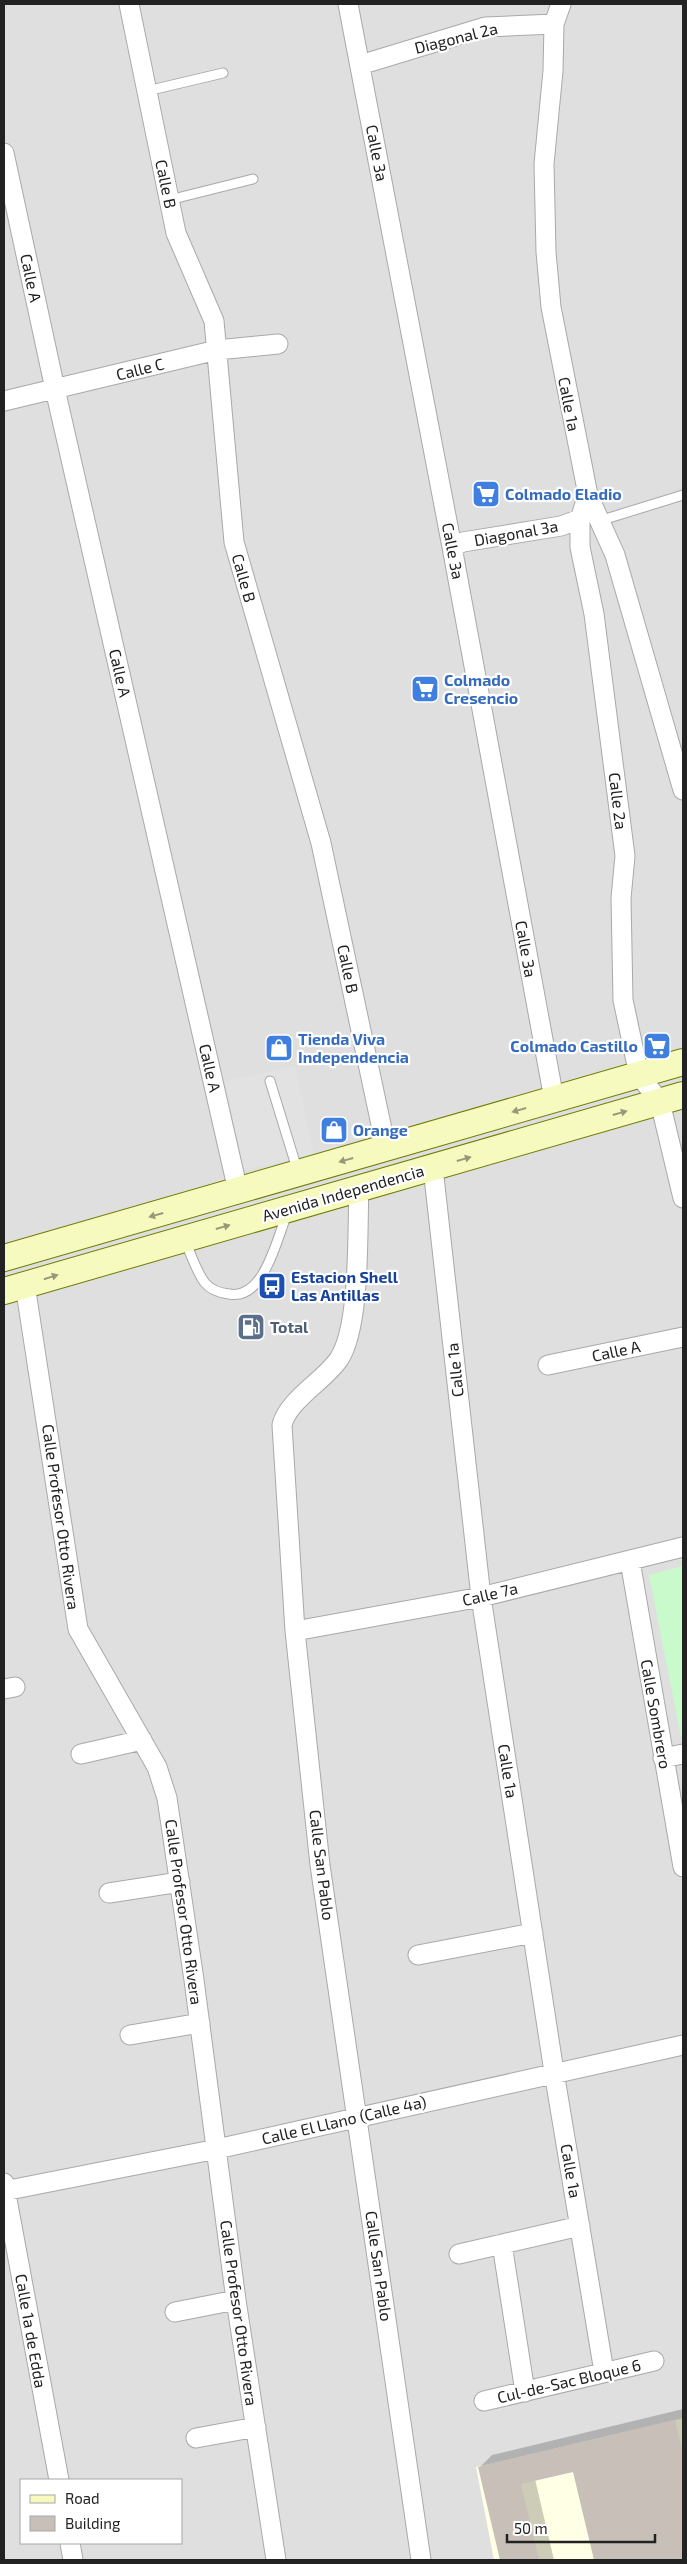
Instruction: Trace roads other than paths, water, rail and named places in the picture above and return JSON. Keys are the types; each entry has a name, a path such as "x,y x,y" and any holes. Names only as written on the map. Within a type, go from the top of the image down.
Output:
{"main road":[{"name":"Avenida Independencia","path":"4,1258 683,1062"},
{"name":"Avenida Independencia","path":"14,1288 672,1098"},
{"path":"289,1208 290,1176"},
{"path":"112,1227 120,1257"}],"street":[{"name":"Calle B","path":"129,4 176,233 214,321 234,542 321,843 386,1148"},
{"name":"Calle 3a","path":"348,4 452,547 554,1099"},
{"name":"Calle 1a","path":"561,4 554,24 553,71 544,164 546,252 554,326 588,495 615,555 683,790"},
{"name":"Diagonal 2a","path":"360,65 485,27 554,24"},
{"name":"Calle A","path":"4,154 55,389 238,1192"},
{"name":"Calle C","path":"4,401 217,350 278,344"},
{"name":"Calle 2a","path":"588,495 580,519 580,547 594,614 625,856 621,898 623,1000 639,1075 672,1098"},
{"name":"Diagonal 3a","path":"452,547 463,542 561,526 580,519"},
{"path":"672,1098 683,1198"},
{"name":"Calle 1a","path":"432,1168 481,1597 554,2072 604,2372"},
{"name":"Calle San Pablo","path":"359,1189 354,1295 346,1345 338,1359 287,1412 282,1425 296,1631 320,1865 421,2560"},
{"name":"Calle Profesor Otto Rivera","path":"14,1288 76,1624 142,1740 163,1782 180,1882 218,2149 236,2300 276,2560"},
{"name":"Calle A","path":"548,1365 683,1337"},
{"name":"Calle 7a","path":"296,1631 481,1597 683,1547"},
{"name":"Calle Sombrero","path":"630,1561 683,1867"},
{"path":"81,1754 142,1740"},
{"path":"664,1758 683,1754"},
{"path":"109,1893 180,1882"},
{"path":"418,1955 533,1933"},
{"path":"130,2034 200,2023"},
{"name":"Calle El Llano (Calle 4a)","path":"4,2188 218,2149 683,2044"},
{"name":"Calle 1a de Edda","path":"4,2188 59,2479"},
{"path":"459,2254 580,2226"},
{"path":"502,2244 525,2392"},
{"path":"175,2312 236,2300"},
{"name":"Cul-de-Sac Bloque 6","path":"484,2401 654,2361"},
{"path":"196,2438 256,2427"},
{"path":"70,2544 73,2560"}],"lane":[{"path":"147,92 223,73"},
{"path":"169,200 253,179"},
{"path":"600,521 683,495"},
{"path":"270,1081 290,1176"},
{"path":"184,1238 205,1283 217,1292 233,1295 251,1290 263,1276 289,1208"}],"place":[{"name":"Colmado Eladio","path":"486,494"},
{"name":"Colmado Cresencio","path":"425,689"},
{"name":"Colmado Castillo","path":"657,1046"},
{"name":"Tienda Viva Independencia","path":"279,1048"},
{"name":"Orange","path":"334,1130"},
{"name":"Estacion Shell Las Antillas","path":"272,1286"},
{"name":"Total","path":"251,1327"}]}
